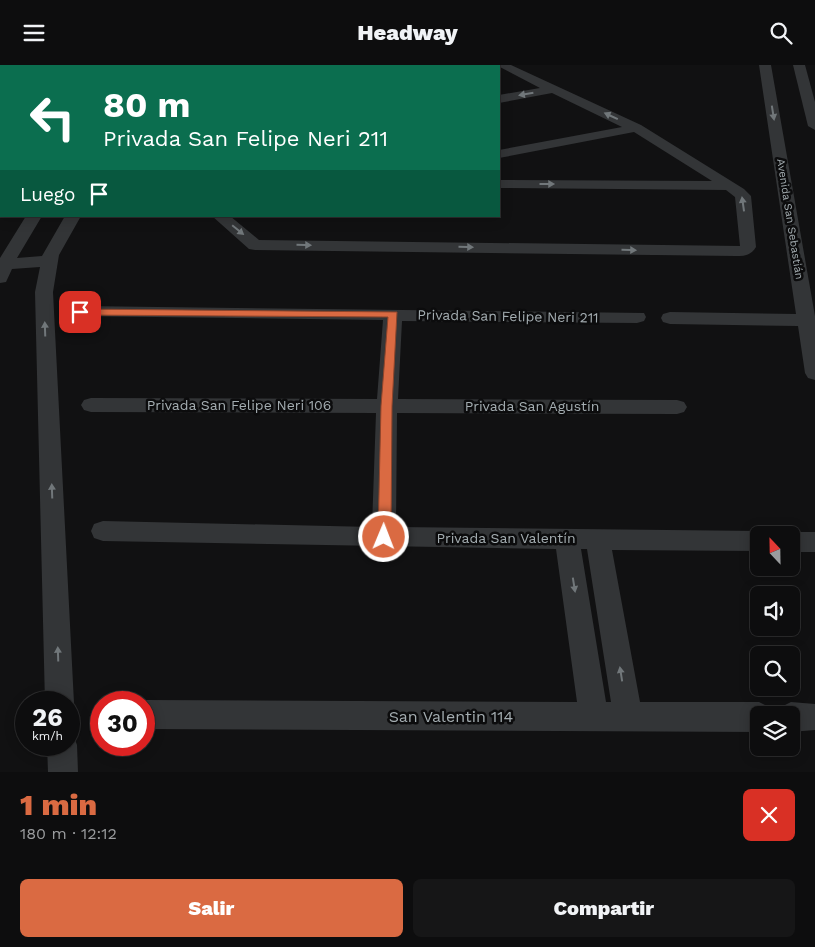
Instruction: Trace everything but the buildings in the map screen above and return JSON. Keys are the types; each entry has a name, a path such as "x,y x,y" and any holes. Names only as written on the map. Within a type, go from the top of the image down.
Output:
{"street":[{"path":"221,217 255,245 744,251 748,247 743,196 730,186 636,128 502,65"},
{"name":"Avenida San Sebastián","path":"765,65 814,361"},
{"path":"799,65 815,126"},
{"path":"500,99 552,89"},
{"path":"500,154 636,128"},
{"path":"500,184 730,186"},
{"path":"2,271 33,217"},
{"path":"60,691 44,292 49,261 72,217"},
{"path":"2,271 49,261"},
{"name":"Privada San Felipe Neri 211","path":"80,312 636,317"},
{"path":"384,537 387,406 393,314"},
{"path":"670,318 807,320"},
{"name":"Privada San Felipe Neri 106","path":"91,405 387,406"},
{"name":"Privada San Agustín","path":"387,406 677,407"},
{"name":"Privada San Valentín","path":"103,531 384,537 750,541"},
{"path":"567,539 594,717"},
{"path":"598,539 628,717"},
{"path":"800,542 815,542"},
{"name":"San Valentin 114","path":"155,715 750,717"},
{"path":"62,756 63,772"}],"route":[{"path":"80,312 393,314 387,406 384,537"}]}
